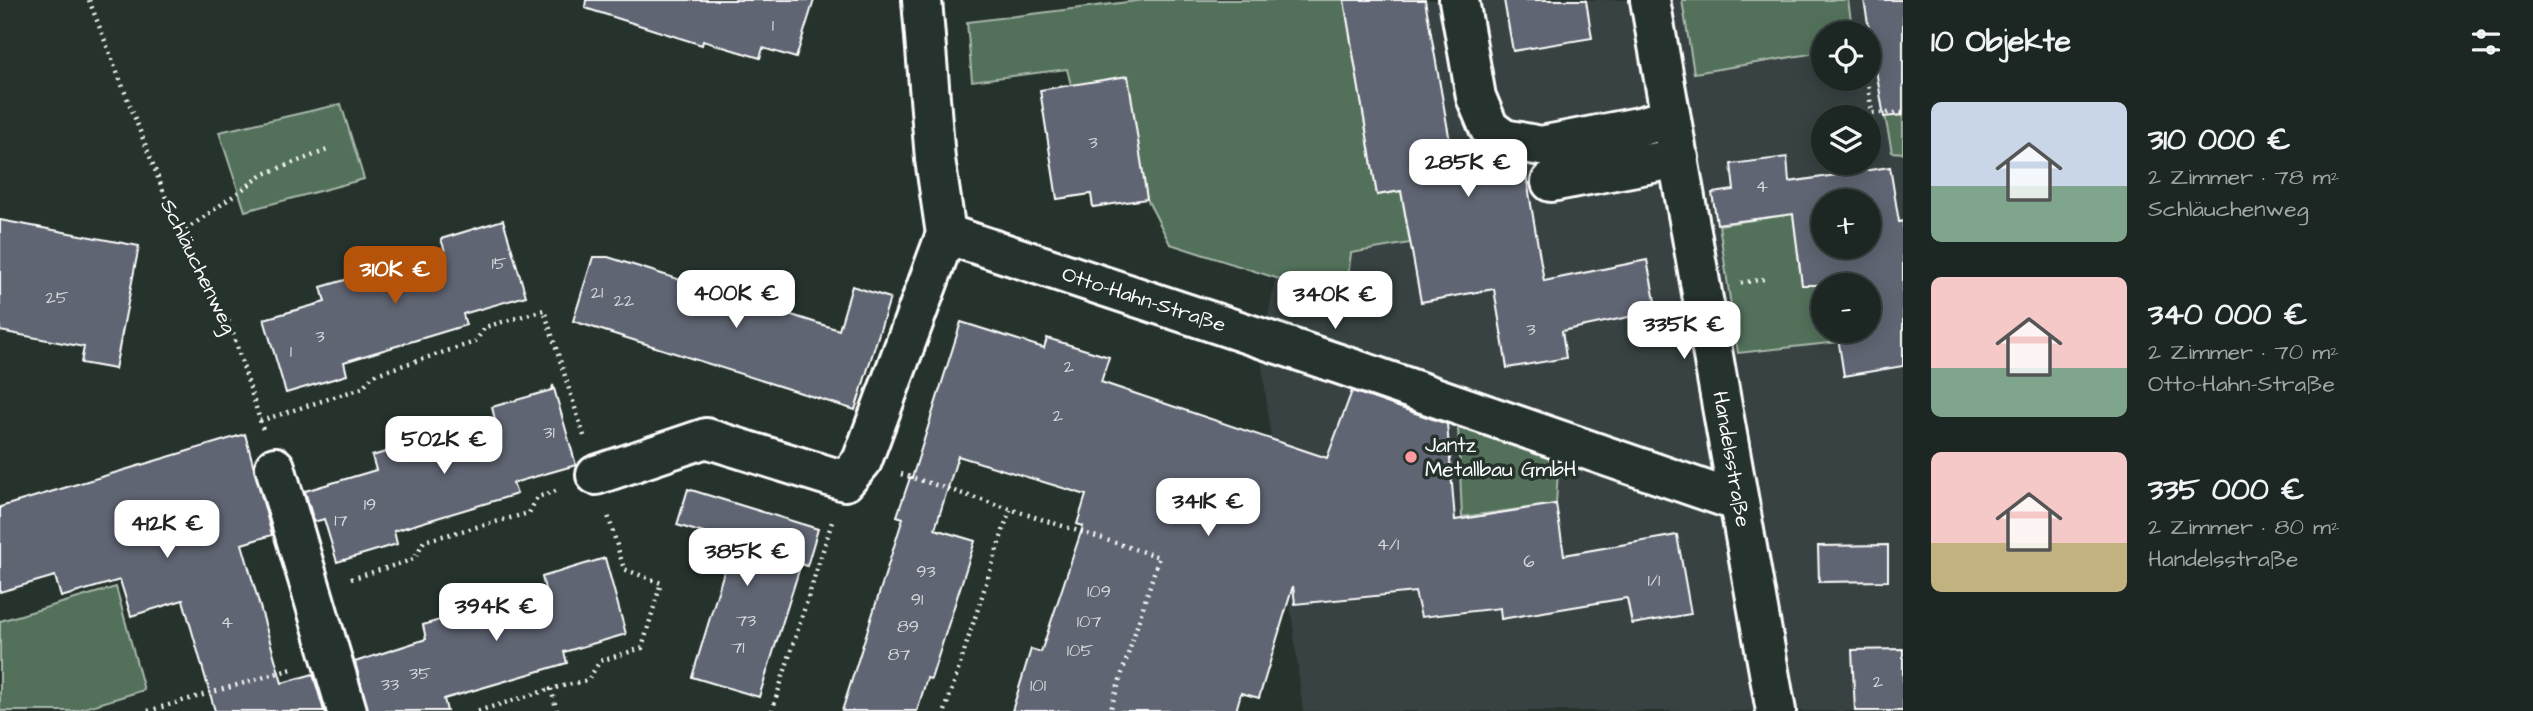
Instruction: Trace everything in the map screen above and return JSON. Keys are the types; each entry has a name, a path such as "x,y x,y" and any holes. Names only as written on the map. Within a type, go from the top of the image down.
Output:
{"street":[{"path":"596,476 706,438 853,471 946,233 935,159 922,0"},
{"path":"1459,0 1476,97 1489,128 1504,139 1541,146 1671,118"},
{"name":"Handelsstraße","path":"1650,0 1776,711"},
{"path":"1551,181 1679,158"},
{"name":"Otto-Hahn-Straße","path":"946,233 1342,365 1739,502"},
{"path":"275,467 347,711"}],"path":[{"name":"Schläuchenweg","path":"89,0 180,234 230,324 275,467"},
{"path":"1869,91 1872,113 1903,113"},
{"path":"180,234 264,174 330,149"},
{"path":"260,421 362,388 373,375 475,342 485,327 544,310 624,569 662,583 642,648 600,661 588,680 478,711"},
{"path":"772,711 853,471 1010,509 1159,556 1110,711"},
{"path":"311,591 414,559 424,541 529,513 537,497 596,476"},
{"path":"945,711 1010,509"},
{"path":"148,711 332,657"},
{"path":"551,689 557,711"}],"shaded area":[{"path":"1319,0 1903,0 1903,711 1303,711 1261,355 1322,24"}],"green space":[{"path":"1144,0 1344,0 1377,195 1401,191 1410,243 1351,253 1345,300 1170,244 1147,199 1071,85 1067,69 972,81 967,22"},
{"path":"1682,0 1848,0 1851,21 1811,21 1811,54 1694,73"},
{"path":"1903,93 1903,153 1892,152 1881,96"},
{"path":"341,104 364,179 245,211 219,132"},
{"path":"1793,214 1800,271 1830,268 1831,273 1811,273 1811,343 1829,343 1738,353 1719,225"},
{"path":"1458,426 1559,453 1556,504 1462,517"},
{"path":"116,587 144,690 75,711 0,711 0,621"}],"building":[{"path":"586,0 814,0 796,58 763,48 760,58 703,41 702,45 585,8"},
{"path":"1344,0 1425,0 1457,181 1525,169 1544,281 1647,260 1657,311 1562,331 1566,358 1507,368 1494,289 1421,302 1401,191 1377,195"},
{"path":"1504,0 1586,0 1592,38 1513,51"},
{"path":"1864,0 1903,0 1903,115 1884,117 1880,91 1881,21 1868,21"},
{"path":"1128,76 1147,199 1093,207 1091,194 1057,199 1040,90"},
{"path":"1787,157 1789,182 1836,175 1881,175 1881,168 1890,167 1899,222 1903,221 1903,366 1844,376 1839,343 1881,343 1881,273 1811,273 1811,285 1802,285 1793,214 1717,224 1712,193 1734,190 1731,164"},
{"path":"0,220 139,246 115,369 81,363 84,347 0,331"},
{"path":"503,220 526,296 463,314 466,325 344,362 347,375 286,393 264,319 325,302 321,287 445,251 441,239"},
{"path":"593,257 608,257 839,330 852,286 890,298 855,410 573,321"},
{"path":"961,322 1044,348 1047,338 1109,357 1101,382 1327,458 1352,391 1447,424 1455,520 1556,504 1564,555 1677,535 1691,614 1632,624 1627,598 1501,619 1500,608 1421,617 1415,592 1295,604 1293,586 1259,698 1241,693 1236,711 1012,711 1031,649 1041,652 1083,526 1077,524 1086,495 958,456 935,529 975,541 931,679 927,678 917,711 842,711 903,518 897,516 912,478"},
{"path":"553,385 576,465 513,483 517,494 394,531 397,544 337,562 324,519 314,522 305,491 376,470 372,456 495,420 492,407 552,390"},
{"path":"245,434 272,535 242,544 282,683 313,674 324,711 215,711 183,600 131,616 120,580 61,597 55,576 0,592 0,507"},
{"path":"688,489 818,529 807,566 801,564 759,697 692,677 733,542 677,525"},
{"path":"1888,545 1888,581 1819,582 1818,546"},
{"path":"605,558 626,634 564,652 567,663 444,699 447,711 368,711 355,662 426,639 423,625 545,589 542,577"},
{"path":"1903,649 1903,711 1855,711 1852,650"}],"place":[{"name":"Jantz Metallbau GmbH","path":"1411,457"}]}
